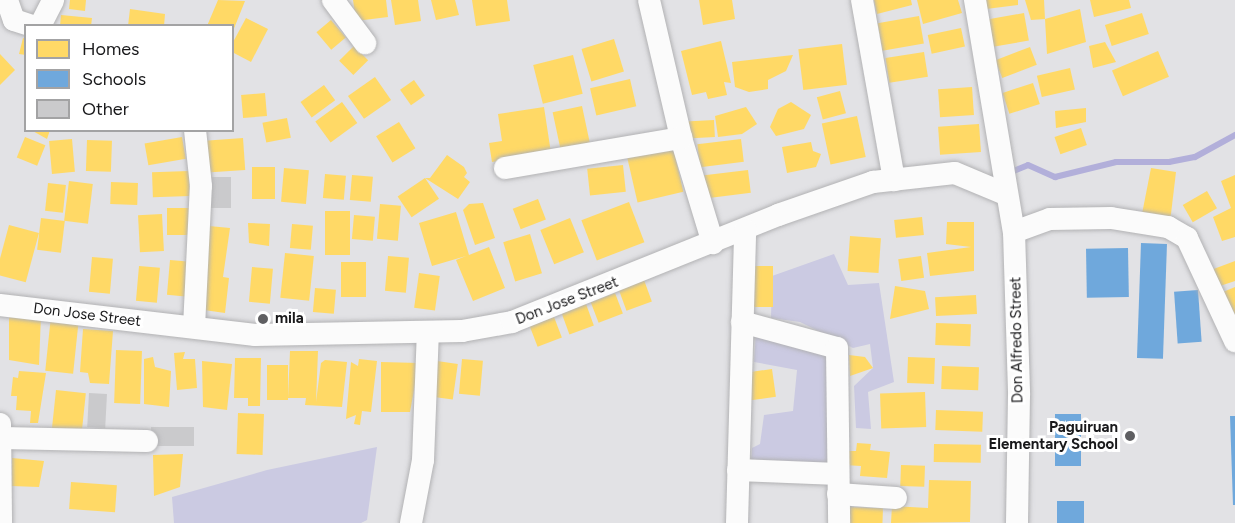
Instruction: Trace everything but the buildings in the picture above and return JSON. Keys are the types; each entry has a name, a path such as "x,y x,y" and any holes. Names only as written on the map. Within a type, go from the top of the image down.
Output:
{"street":[{"path":"7,0 14,20 26,24"},
{"path":"41,24 53,0"},
{"path":"333,0 365,43"},
{"path":"650,0 681,138 713,243"},
{"path":"862,0 894,180"},
{"name":"Don Alfredo Street","path":"975,0 1005,194 1014,232 1019,395 1017,523"},
{"path":"194,327 201,186 195,132"},
{"path":"505,168 681,138"},
{"name":"Don Jose Street","path":"0,304 255,335 428,332 512,322 873,182 955,173 1005,194"},
{"path":"1014,232 1050,219 1111,218 1168,227 1187,238 1235,341"},
{"path":"737,523 745,230"},
{"path":"742,322 837,348 839,523"},
{"path":"411,523 423,460 428,332"},
{"path":"0,424 2,523"},
{"path":"1,438 147,441"},
{"path":"738,470 838,484 896,498"}],"shaded area":[{"path":"834,254 848,285 879,283 894,382 868,392 871,429 856,428 854,386 873,368 870,344 853,348 800,322 771,318 772,276"},
{"path":"756,332 832,355 829,465 751,466 752,448 760,444 764,415 793,411 797,370 754,362"},
{"path":"377,447 367,520 361,523 174,523 172,497 267,470"}],"waterway":[{"path":"1011,172 1028,165 1055,177 1116,162 1169,162 1195,157 1235,135"}],"place":[{"name":"mila","path":"263,319"},
{"name":"Paguiruan Elementary School","path":"1130,436"}]}
